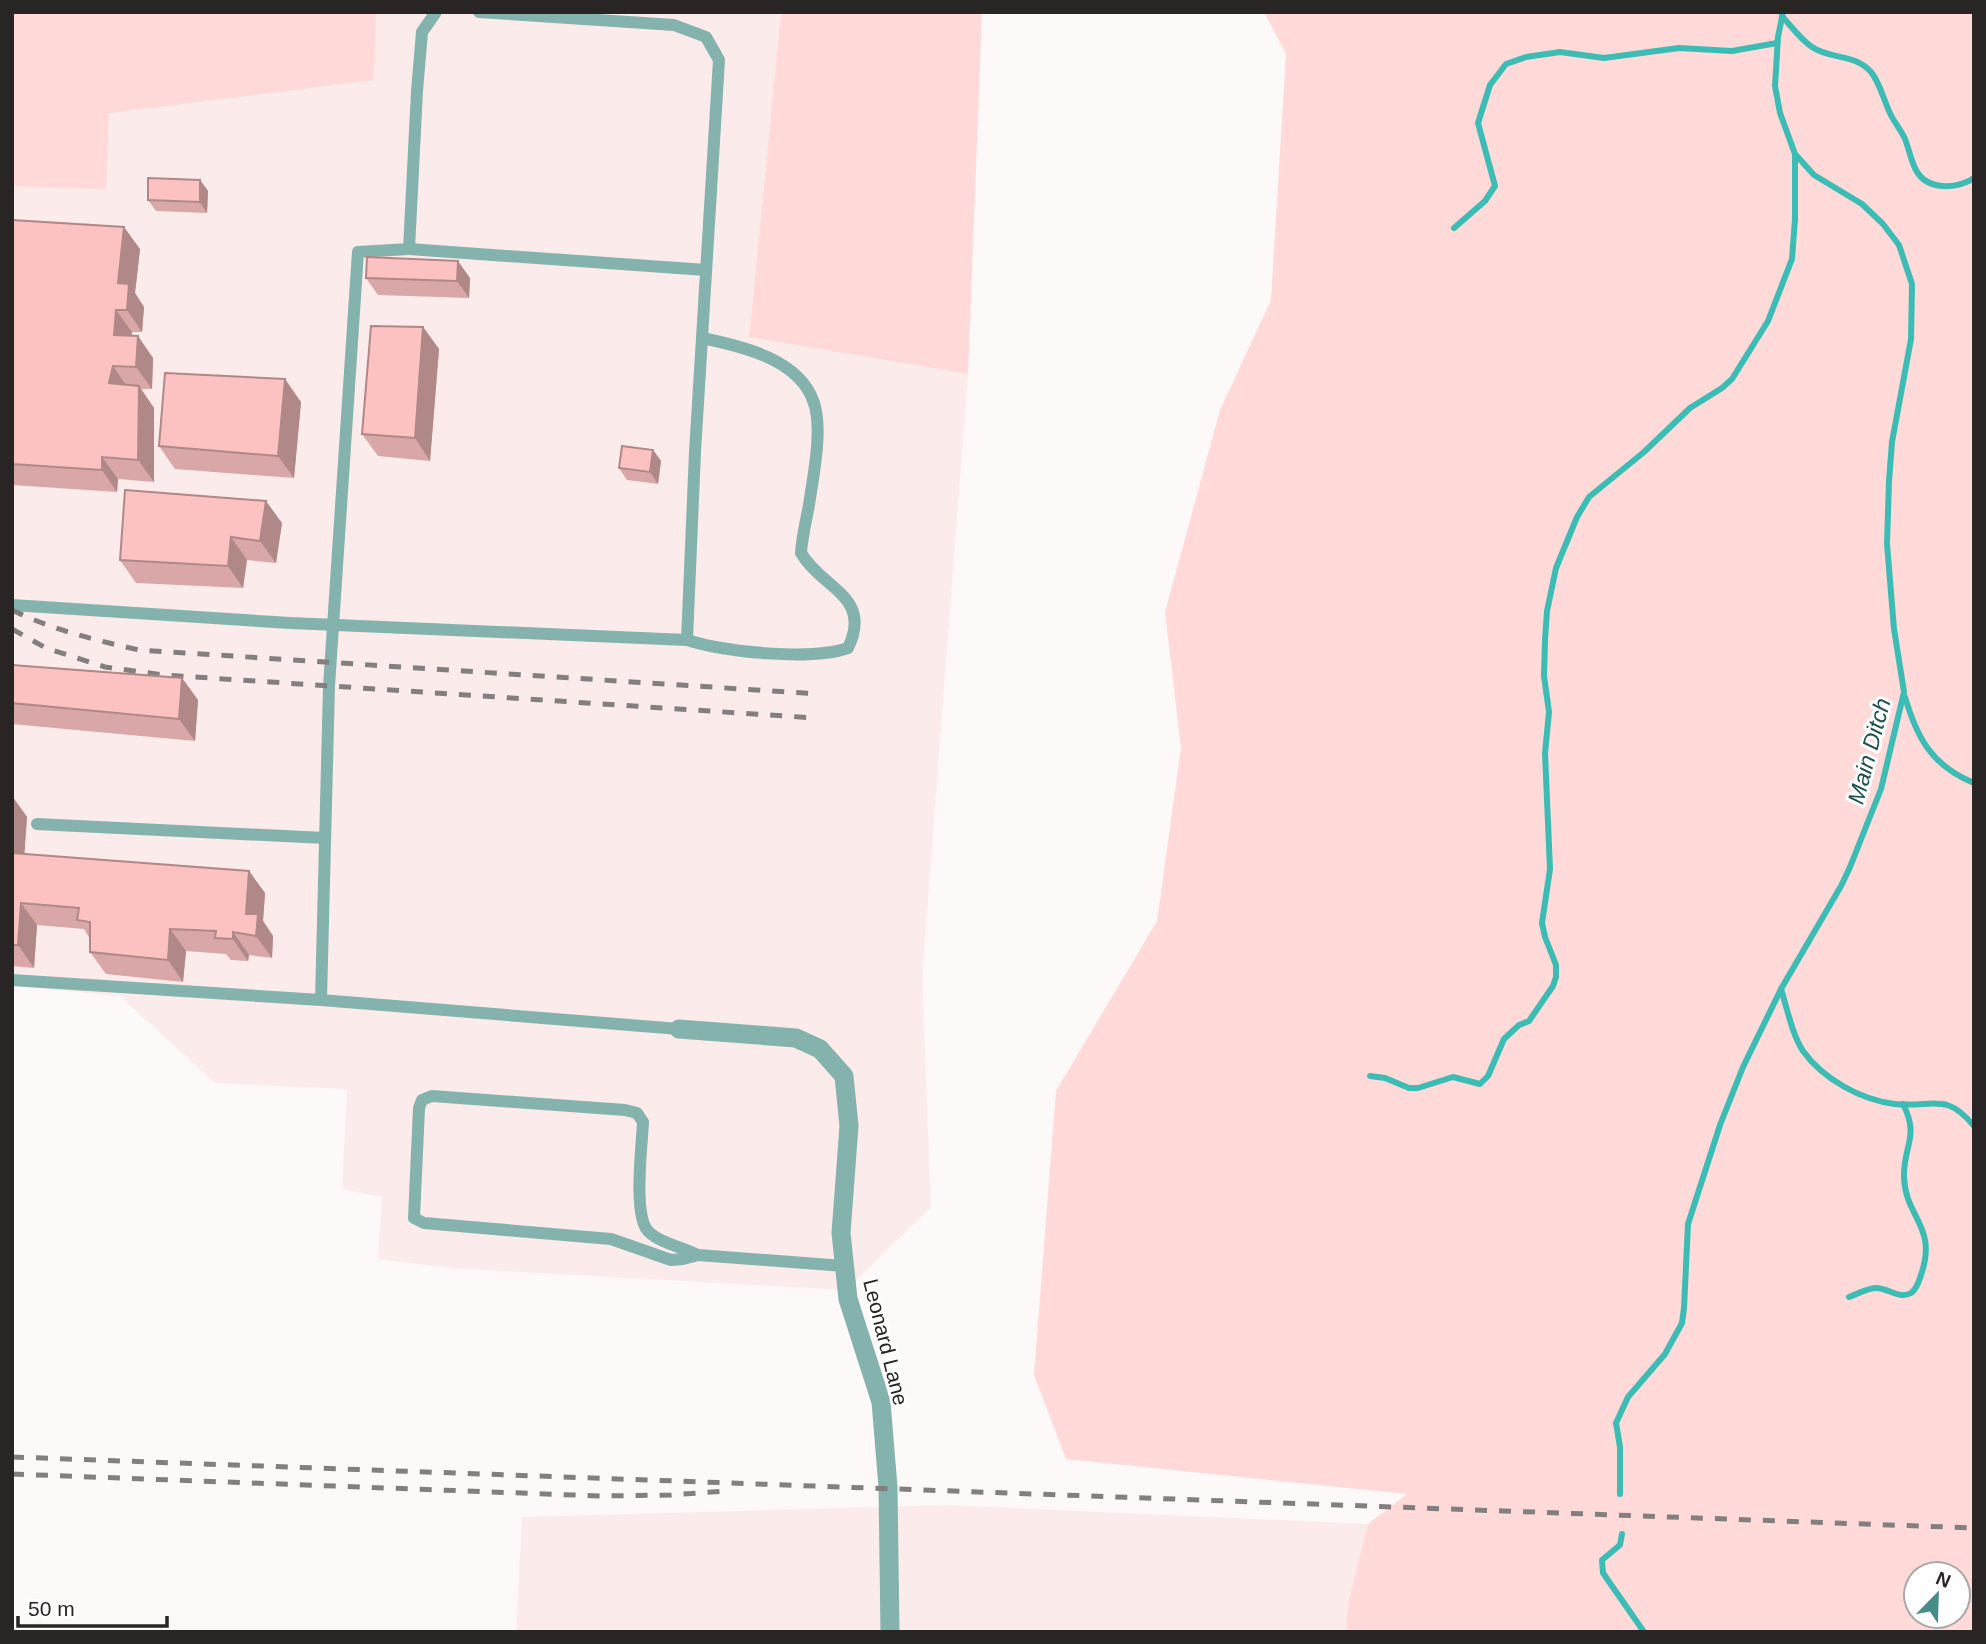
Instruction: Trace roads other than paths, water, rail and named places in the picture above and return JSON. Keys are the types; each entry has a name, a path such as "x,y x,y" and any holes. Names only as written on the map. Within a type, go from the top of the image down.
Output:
{"street":[{"name":"Leonard Lane","path":"679,1029 796,1038 820,1049 844,1076 849,1126 841,1233 848,1299 881,1402 888,1487 890,1632"}],"lane":[{"path":"409,249 422,32 436,12"},
{"path":"478,12 674,25 706,37 719,60 687,640"},
{"path":"321,1000 332,625 358,251 409,249 706,270"},
{"path":"12,605 332,625 687,640 738,651 832,654 848,648 853,637 855,617 850,601 807,565 801,553 815,453 817,427 814,403 804,385 781,365 731,344 702,338"},
{"path":"37,824 325,838"},
{"path":"12,980 321,1000 679,1029"},
{"path":"698,1255 670,1259 611,1239 424,1223 414,1218 419,1108 422,1100 432,1096 473,1098 637,1113 643,1122 639,1209 647,1231 698,1255 844,1266"}],"waterway":[{"name":"Main Ditch","path":"1620,1494 1620,1447 1616,1423 1628,1397 1665,1354 1682,1323 1688,1224 1720,1125 1743,1067 1781,989 1850,867 1881,789 1904,692 1894,629 1887,544 1892,442 1911,339 1912,284 1899,245 1883,224 1862,204 1814,175 1795,154 1780,113 1775,86 1778,37 1783,12"},
{"path":"1782,16 1812,47 1827,54 1850,59 1871,72 1921,177 1927,182 1943,186 1967,182 1974,178"},
{"path":"1454,228 1485,201 1495,186 1478,123 1490,85 1506,64 1526,57 1560,52 1604,58 1679,48 1732,51 1777,43"},
{"path":"1370,1076 1385,1078 1409,1088 1418,1088 1453,1077 1480,1084 1488,1076 1504,1039 1519,1025 1529,1021 1553,986 1556,965 1542,923 1550,869 1545,753 1549,712 1544,676 1545,640 1547,611 1556,568 1577,517 1589,497 1644,452 1690,408 1732,379 1768,321 1792,259 1795,156"},
{"path":"1905,697 1915,725 1928,749 1947,768 1974,783"},
{"path":"1781,989 1799,1044 1811,1061 1832,1079 1856,1093 1882,1102 1946,1105 1955,1108 1974,1126"},
{"path":"1849,1297 1875,1288 1907,1295 1918,1285 1921,1275 1926,1245 1906,1191 1904,1166 1911,1133 1903,1104"},
{"name":"Main Ditch","path":"1622,1534 1620,1545 1602,1560 1603,1573 1644,1632"}],"railway":[{"path":"12,610 59,629 139,650 819,694"},
{"path":"12,629 46,648 105,667 164,675 815,718"},
{"path":"12,1457 1974,1528"},
{"path":"12,1474 600,1496 725,1491"}]}
